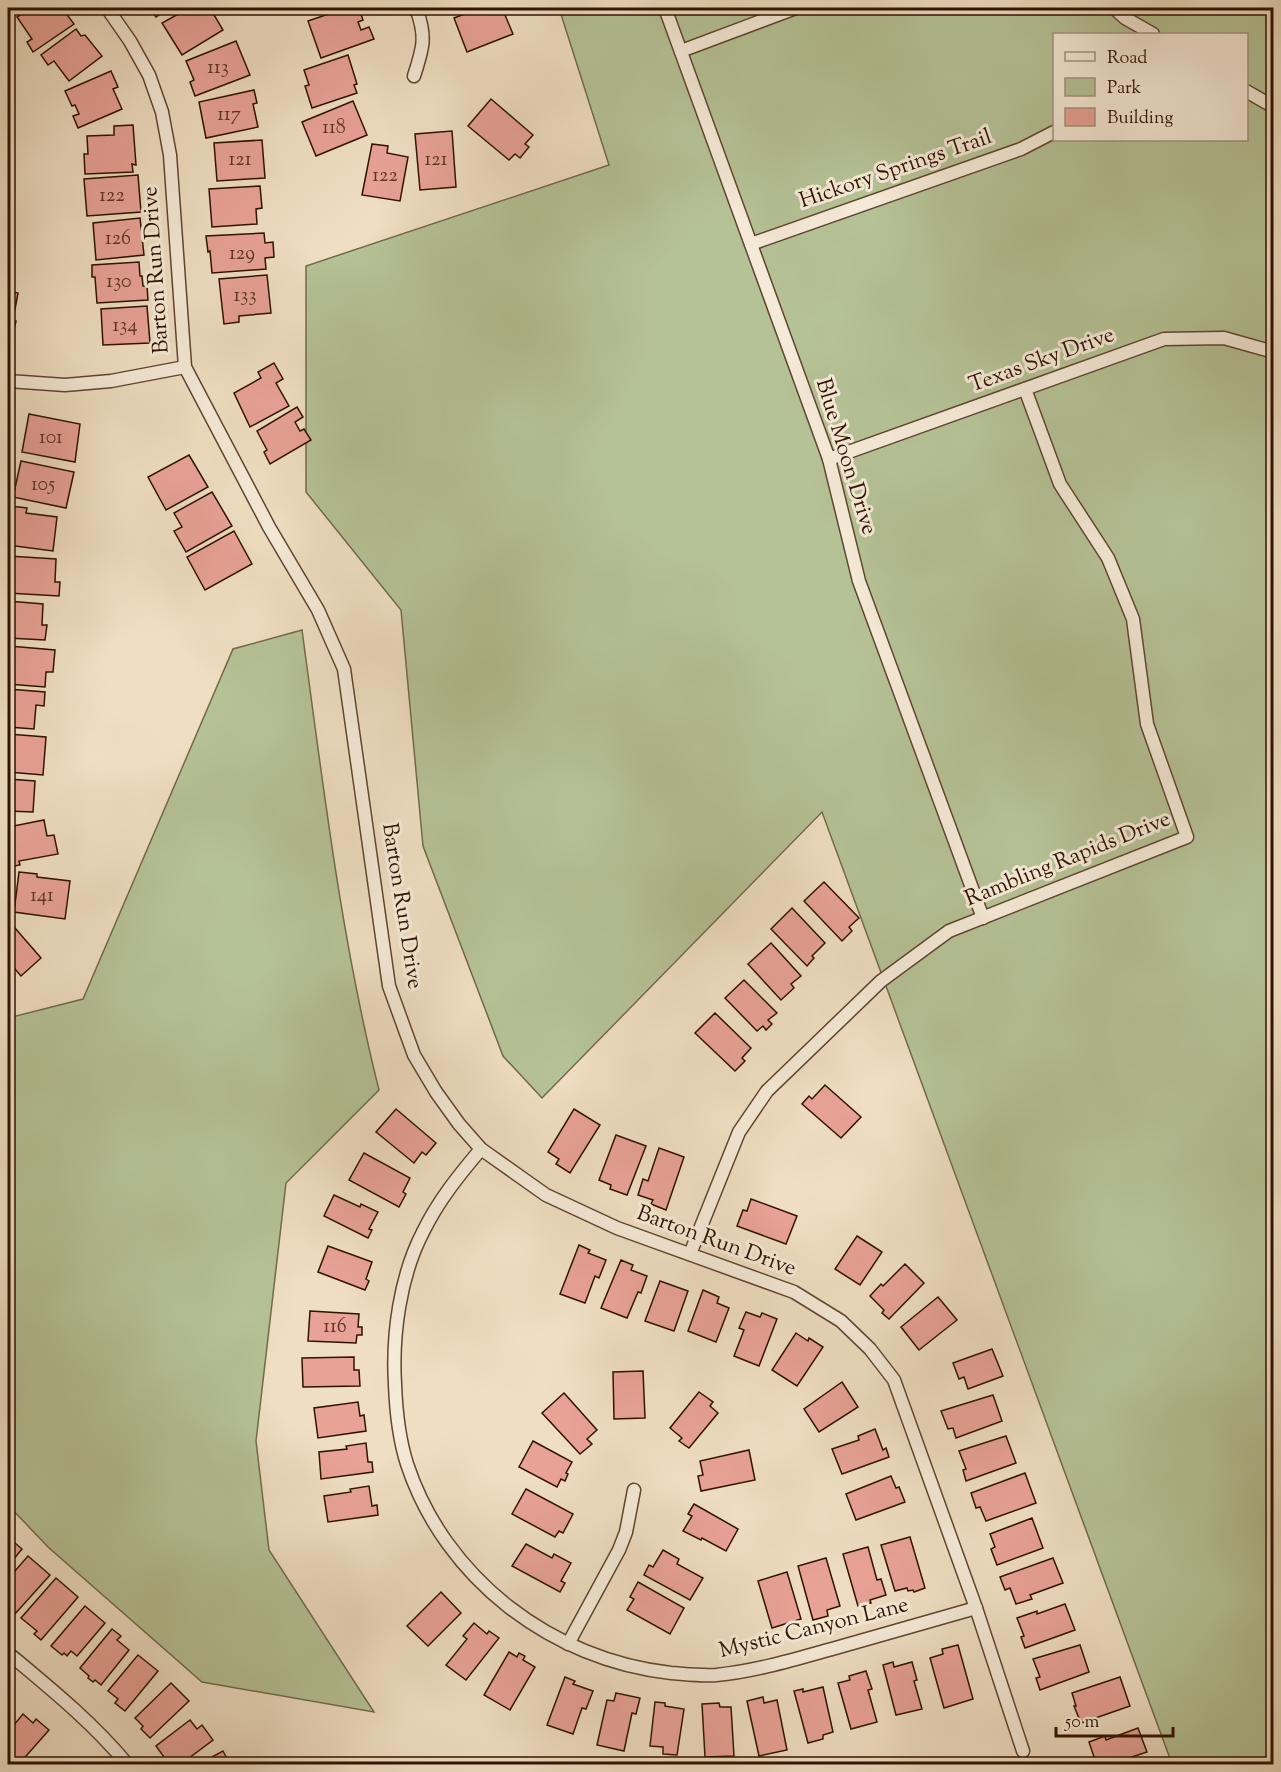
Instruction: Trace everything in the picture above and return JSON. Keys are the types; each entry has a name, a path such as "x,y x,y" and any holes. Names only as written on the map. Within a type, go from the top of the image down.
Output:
{"street":[{"name":"Barton Run Drive","path":"107,8 130,41 149,75 162,112 170,155 185,367 269,527 318,610 344,669 389,986 414,1055 459,1125 481,1149 546,1195 617,1228 794,1292 841,1321 870,1349 894,1380 976,1608 1023,1751"},
{"path":"414,76 424,45 421,21 416,8"},
{"name":"Blue Moon Drive","path":"665,8 829,459 859,581 983,918"},
{"path":"681,51 796,8"},
{"path":"1114,8 1125,18 1151,33"},
{"path":"1248,92 1274,107"},
{"name":"Hickory Springs Trail","path":"751,244 1021,148 1053,132"},
{"name":"Texas Sky Drive","path":"829,459 1164,339 1224,338 1274,352"},
{"path":"8,381 65,385 111,381 185,367"},
{"name":"Rambling Rapids Drive","path":"690,1254 739,1132 767,1091 881,981 950,931 1187,837 1147,723 1133,619 1108,558 1060,484 1025,389"},
{"name":"Mystic Canyon Lane","path":"481,1149 449,1187 422,1233 406,1279 397,1315 393,1353 396,1414 407,1464 423,1502 448,1545 482,1586 540,1630 568,1644 620,1663 669,1672 714,1675 751,1670 976,1608"},
{"path":"568,1644 619,1550 626,1532 634,1490"},
{"path":"8,1653 70,1706 110,1744 127,1764"}],"green space":[{"path":"559,8 1273,8 1273,1764 1172,1764 822,812 542,1098 503,1056 423,846 401,610 306,492 306,266 609,165"},
{"path":"302,630 343,919 379,1090 286,1183 256,1441 269,1550 374,1712 202,1682 48,1547 8,1505 8,1018 83,999 233,649"}],"building":[{"path":"31,8 62,8 74,24 33,52 27,42 32,39 17,17"},
{"path":"149,8 169,8 156,17"},
{"path":"189,8 210,8 223,30 182,55 162,23"},
{"path":"346,8 359,8 363,20 358,22 361,30 369,27 374,39 321,58 308,21"},
{"path":"480,8 502,8 513,34 467,52 454,18"},
{"path":"76,29 81,36 85,35 102,56 69,81 54,61 48,65 41,55"},
{"path":"236,41 250,75 195,96 190,82 194,80 186,61"},
{"path":"348,55 357,84 354,85 357,93 312,108 305,86 309,85 304,70"},
{"path":"111,71 118,87 113,89 122,109 78,128 73,116 79,114 75,105 72,106 65,91"},
{"path":"254,90 257,103 253,104 258,127 206,138 199,102"},
{"path":"491,99 533,135 525,144 529,147 520,158 515,154 509,160 468,126"},
{"path":"353,101 367,135 316,156 302,122"},
{"path":"133,125 136,165 132,164 133,172 85,174 84,154 88,154 87,136 114,135 114,126"},
{"path":"452,131 456,187 420,190 415,134"},
{"path":"262,140 265,178 217,181 214,143"},
{"path":"372,144 388,146 387,153 408,157 400,201 362,195"},
{"path":"138,175 141,212 87,216 84,179"},
{"path":"260,186 262,208 256,209 257,224 212,227 209,189"},
{"path":"140,218 144,255 96,260 93,223"},
{"path":"264,233 265,243 273,242 274,257 265,258 266,269 212,273 206,236"},
{"path":"139,262 143,286 147,286 148,300 97,303 92,265"},
{"path":"267,275 271,313 239,316 239,322 224,324 219,279"},
{"path":"8,291 18,293 12,340 8,339"},
{"path":"147,306 150,343 103,345 101,309"},
{"path":"274,363 283,379 276,383 289,406 250,427 234,393 261,378 258,372"},
{"path":"297,407 303,417 295,422 300,431 304,429 311,440 270,464 264,452 267,450 257,431"},
{"path":"29,414 80,424 75,462 22,452"},
{"path":"189,455 208,487 166,510 148,477"},
{"path":"21,461 74,472 66,508 13,497"},
{"path":"212,492 232,526 186,552 174,531 182,527 174,513"},
{"path":"10,506 27,508 26,513 57,517 53,551 8,545"},
{"path":"234,531 252,564 205,590 187,557"},
{"path":"8,556 56,559 55,582 60,582 59,596 8,593"},
{"path":"8,601 43,604 42,625 47,625 45,640 8,638"},
{"path":"9,646 55,650 53,672 46,672 45,687 8,684"},
{"path":"8,689 45,692 44,706 36,705 34,729 8,727"},
{"path":"8,734 46,737 43,775 8,772"},
{"path":"8,779 35,781 33,812 8,811"},
{"path":"44,820 47,836 54,835 58,854 19,861 20,865 8,867 8,827"},
{"path":"19,872 70,881 65,919 14,912"},
{"path":"824,882 859,918 849,927 852,931 842,941 804,901"},
{"path":"792,908 825,943 812,956 814,958 807,966 771,929"},
{"path":"8,920 41,958 21,976 15,969 8,975"},
{"path":"771,943 801,976 791,984 794,988 781,1000 748,964"},
{"path":"744,980 777,1013 768,1020 772,1024 766,1030 763,1026 757,1031 725,998"},
{"path":"715,1013 751,1048 742,1058 745,1061 735,1071 695,1033"},
{"path":"825,1085 861,1117 841,1138 802,1104 809,1096 812,1099"},
{"path":"396,1109 436,1143 426,1155 422,1152 414,1163 376,1132"},
{"path":"574,1109 600,1125 570,1173 556,1164 559,1159 548,1152"},
{"path":"616,1135 646,1146 627,1195 610,1189 611,1185 599,1180"},
{"path":"659,1148 684,1157 666,1210 651,1204 653,1200 638,1195 643,1179 648,1181"},
{"path":"364,1153 410,1178 403,1192 406,1194 399,1207 349,1180"},
{"path":"334,1195 360,1207 361,1204 378,1212 369,1229 372,1230 368,1238 324,1216"},
{"path":"751,1199 797,1216 786,1244 737,1226 743,1210 747,1211"},
{"path":"857,1236 882,1252 860,1285 835,1269"},
{"path":"579,1245 590,1250 588,1253 606,1260 599,1278 595,1276 585,1303 560,1294"},
{"path":"328,1246 372,1262 365,1290 318,1272"},
{"path":"621,1260 633,1265 631,1270 647,1276 641,1293 638,1292 627,1318 601,1308"},
{"path":"905,1264 924,1283 889,1319 882,1313 884,1310 870,1296"},
{"path":"660,1281 688,1291 674,1331 645,1321"},
{"path":"703,1290 719,1297 717,1303 729,1308 716,1342 688,1331"},
{"path":"938,1297 957,1320 919,1350 901,1327"},
{"path":"310,1311 359,1314 358,1327 362,1327 362,1335 357,1335 356,1343 308,1341"},
{"path":"746,1312 760,1317 762,1313 777,1319 759,1366 734,1356 744,1330 739,1328"},
{"path":"796,1333 823,1347 797,1386 772,1370"},
{"path":"992,1349 1003,1376 968,1389 964,1377 959,1379 953,1363"},
{"path":"354,1357 354,1370 359,1370 360,1386 303,1387 302,1358"},
{"path":"643,1371 645,1418 614,1419 613,1372"},
{"path":"842,1382 858,1407 819,1432 804,1409"},
{"path":"699,1392 713,1402 710,1406 718,1413 689,1448 679,1441 682,1438 670,1428"},
{"path":"564,1393 597,1430 587,1439 592,1444 580,1454 542,1413"},
{"path":"993,1395 1002,1421 956,1438 953,1428 948,1429 941,1411"},
{"path":"358,1402 360,1416 364,1415 366,1431 318,1438 314,1408"},
{"path":"875,1429 883,1450 886,1448 889,1457 842,1474 832,1449 859,1440 858,1436"},
{"path":"1006,1436 1016,1463 966,1481 963,1470 966,1469 959,1451"},
{"path":"533,1441 572,1462 566,1473 568,1474 565,1481 561,1479 557,1487 519,1467"},
{"path":"366,1443 368,1462 372,1462 373,1472 321,1479 319,1452 347,1449 346,1446"},
{"path":"749,1450 755,1480 701,1491 698,1476 703,1475 700,1461"},
{"path":"1025,1473 1036,1503 986,1521 980,1507 976,1508 971,1493"},
{"path":"891,1476 896,1488 899,1487 905,1502 856,1520 846,1494"},
{"path":"369,1486 372,1506 377,1505 378,1515 328,1522 324,1496 351,1492 350,1489"},
{"path":"526,1489 573,1514 563,1533 559,1531 555,1537 512,1514"},
{"path":"694,1504 738,1529 726,1551 683,1531 692,1516 688,1514"},
{"path":"1032,1518 1043,1548 997,1565 991,1549 995,1547 990,1534"},
{"path":"8,1537 22,1549 8,1566"},
{"path":"910,1537 925,1588 914,1592 913,1590 908,1591 907,1588 895,1591 881,1545"},
{"path":"526,1544 552,1558 554,1554 571,1563 561,1581 565,1583 560,1592 512,1566"},
{"path":"868,1547 877,1580 881,1579 886,1595 870,1600 871,1603 858,1606 843,1554"},
{"path":"663,1550 679,1559 677,1564 703,1578 690,1600 644,1575 649,1565 653,1567"},
{"path":"28,1556 50,1575 14,1615 8,1610 8,1579"},
{"path":"826,1558 840,1606 827,1610 828,1616 813,1620 798,1566"},
{"path":"1053,1558 1063,1583 1030,1595 1032,1599 1016,1604 1010,1588 1005,1590 1000,1577"},
{"path":"787,1572 801,1619 772,1628 758,1581"},
{"path":"56,1578 78,1597 41,1640 34,1634 37,1631 21,1618"},
{"path":"638,1582 684,1608 670,1634 627,1610 634,1599 630,1597"},
{"path":"441,1592 461,1613 428,1646 407,1626"},
{"path":"1065,1604 1075,1630 1025,1648 1021,1637 1024,1636 1017,1618"},
{"path":"85,1606 105,1623 77,1656 71,1651 67,1656 64,1653 62,1655 51,1646"},
{"path":"474,1623 487,1634 489,1631 499,1638 466,1680 446,1665 467,1639 463,1636"},
{"path":"112,1629 121,1636 117,1640 129,1650 101,1685 88,1678 89,1676 80,1668"},
{"path":"958,1645 973,1699 944,1708 930,1658 943,1654 942,1649"},
{"path":"1080,1645 1089,1672 1040,1690 1036,1678 1040,1677 1033,1659"},
{"path":"509,1652 517,1657 519,1653 525,1656 523,1660 535,1667 510,1710 484,1695"},
{"path":"138,1655 158,1671 125,1711 115,1703 118,1699 108,1691"},
{"path":"893,1662 894,1667 912,1662 917,1680 914,1681 922,1709 896,1715 883,1665"},
{"path":"866,1671 872,1689 868,1690 877,1722 851,1729 838,1683 850,1680 849,1676"},
{"path":"565,1677 575,1681 573,1684 593,1691 586,1709 582,1708 573,1734 547,1725"},
{"path":"1120,1677 1130,1706 1081,1723 1074,1706 1076,1706 1072,1693"},
{"path":"171,1683 189,1701 150,1738 135,1718"},
{"path":"823,1687 833,1732 823,1735 823,1739 808,1743 794,1691 803,1689 803,1692"},
{"path":"616,1693 640,1698 636,1714 632,1713 624,1751 597,1745 607,1700 614,1701"},
{"path":"763,1697 764,1703 777,1700 787,1750 759,1756 747,1701"},
{"path":"655,1702 684,1709 677,1755 663,1754 663,1747 650,1746"},
{"path":"719,1703 720,1707 731,1707 734,1756 705,1757 702,1704"},
{"path":"23,1714 33,1723 36,1719 49,1730 19,1764 12,1764 8,1761 8,1732"},
{"path":"190,1720 197,1729 202,1725 213,1740 181,1764 169,1764 156,1746"},
{"path":"1138,1728 1147,1752 1111,1764 1094,1764 1089,1742 1105,1736 1106,1740"},
{"path":"223,1751 230,1764 199,1764"}]}
